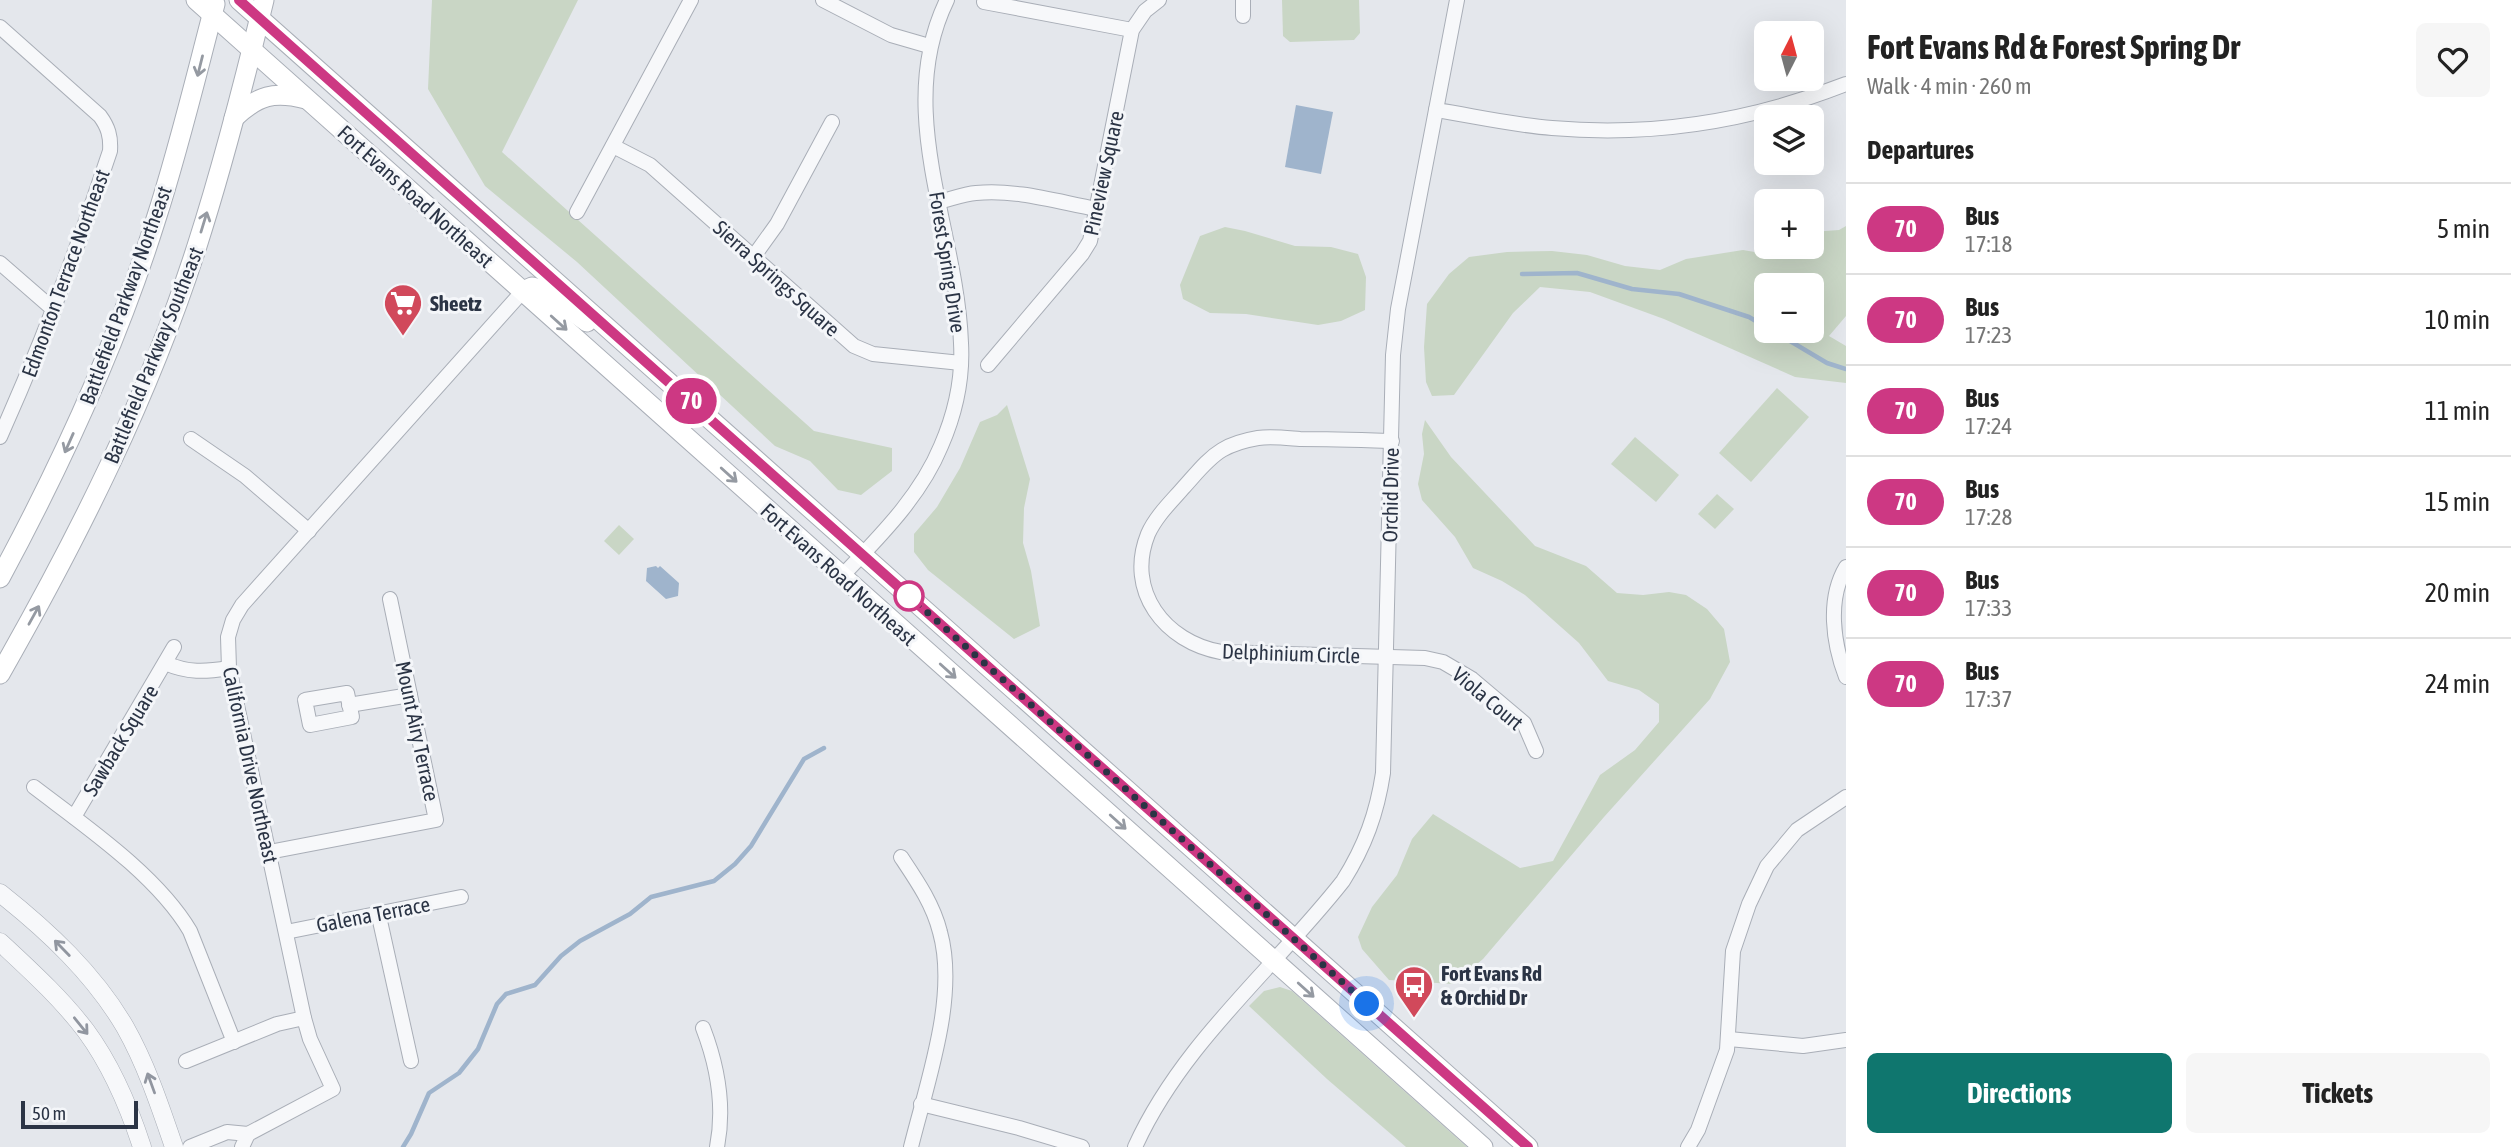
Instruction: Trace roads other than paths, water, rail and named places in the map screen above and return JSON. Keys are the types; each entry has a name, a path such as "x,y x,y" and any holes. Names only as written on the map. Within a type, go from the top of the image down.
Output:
{"main road":[{"name":"Fort Evans Road Northeast","path":"196,0 214,7 252,50 1483,1147"},
{"name":"Fort Evans Road Northeast","path":"239,0 261,9 659,373 1528,1147"},
{"name":"Battlefield Parkway Northeast","path":"0,578 60,463 100,373 129,297 187,118 214,7"},
{"name":"Battlefield Parkway Southeast","path":"0,674 66,555 124,435 157,356 196,248 234,118 261,9"},
{"path":"234,118 246,106 271,95 286,94 308,100"},
{"path":"523,291 532,288 542,290 616,346 659,373"}],"street":[{"path":"577,212 691,0"},
{"path":"823,0 891,35 929,46"},
{"name":"Forest Spring Drive","path":"842,576 908,503 941,447 952,416 961,363 958,313 926,134 925,103 929,46 947,0"},
{"name":"Pineview Square","path":"988,365 1082,254 1092,236 1132,30 1146,11 1159,0"},
{"path":"1243,0 1243,16"},
{"name":"Orchid Drive","path":"1135,1147 1164,1093 1190,1057 1343,881 1359,856 1379,801 1383,773 1387,656 1393,355 1398,309 1457,0"},
{"path":"984,2 1132,30"},
{"name":"Edmonton Terrace Northeast","path":"0,27 100,116 108,127 111,139 110,151 54,310 0,437"},
{"path":"1436,110 1550,128 1604,131 1660,129 1761,113 1846,84"},
{"path":"754,257 777,224 832,122"},
{"name":"Sierra Springs Square","path":"613,146 650,165 854,346 873,354 961,363"},
{"path":"938,202 972,193 995,192 1097,209"},
{"path":"0,262 54,310"},
{"name":"California Drive Northeast","path":"245,1140 333,1089 310,1039 304,1018 229,668 228,637 233,620 242,605 523,291"},
{"name":"Delphinium Circle","path":"1387,656 1221,652 1203,649 1172,632 1160,619 1147,596 1142,570 1143,551 1148,534 1158,517 1207,461 1223,450 1259,437 1392,441"},
{"path":"191,439 244,476 309,531"},
{"path":"1846,567 1839,579 1834,605 1835,634 1846,677"},
{"name":"Mount Airy Terrace","path":"269,852 436,820 390,599"},
{"name":"Sawback Square","path":"74,817 174,647"},
{"name":"Viola Court","path":"1387,656 1426,658 1461,670 1524,723 1536,751"},
{"name":"Sawback Square","path":"165,663 185,671 200,673 229,668"},
{"path":"349,705 410,695"},
{"name":"Sawback Square","path":"34,787 128,861 182,918 190,931 234,1042"},
{"path":"1688,1147 1699,1130 1729,1039 1733,951 1749,904 1767,866 1797,830 1846,797"},
{"path":"901,857 931,907 940,932 947,983 944,1010 911,1147"},
{"path":"0,893 63,947 124,1026 146,1069 174,1147"},
{"name":"Galena Terrace","path":"286,932 461,897"},
{"path":"378,912 411,1062"},
{"path":"0,942 49,988 87,1032 118,1086 142,1147"},
{"path":"186,1061 277,1024 304,1018"},
{"path":"703,1028 718,1076 721,1106 717,1147"},
{"path":"1729,1039 1803,1046 1846,1040"},
{"path":"921,1104 1019,1128 1082,1147"},
{"path":"190,1147 227,1132 245,1140"}],"water":[{"path":"1296,105 1333,112 1321,174 1285,167"},
{"path":"660,566 679,583 678,596 666,599 646,581 647,568"}],"waterway":[{"path":"1522,274 1577,273 1632,289 1679,294 1754,320"},
{"path":"1793,343 1827,363 1846,369"},
{"path":"403,1147 429,1093 459,1073 478,1049 497,1004 506,994 535,985 561,956 580,941 630,914 651,897 714,881 751,846 804,759 824,748"}],"place":[{"name":"Sheetz","path":"403,337"},
{"name":"Fort Evans Rd & Orchid Dr","path":"1414,1019"}]}
